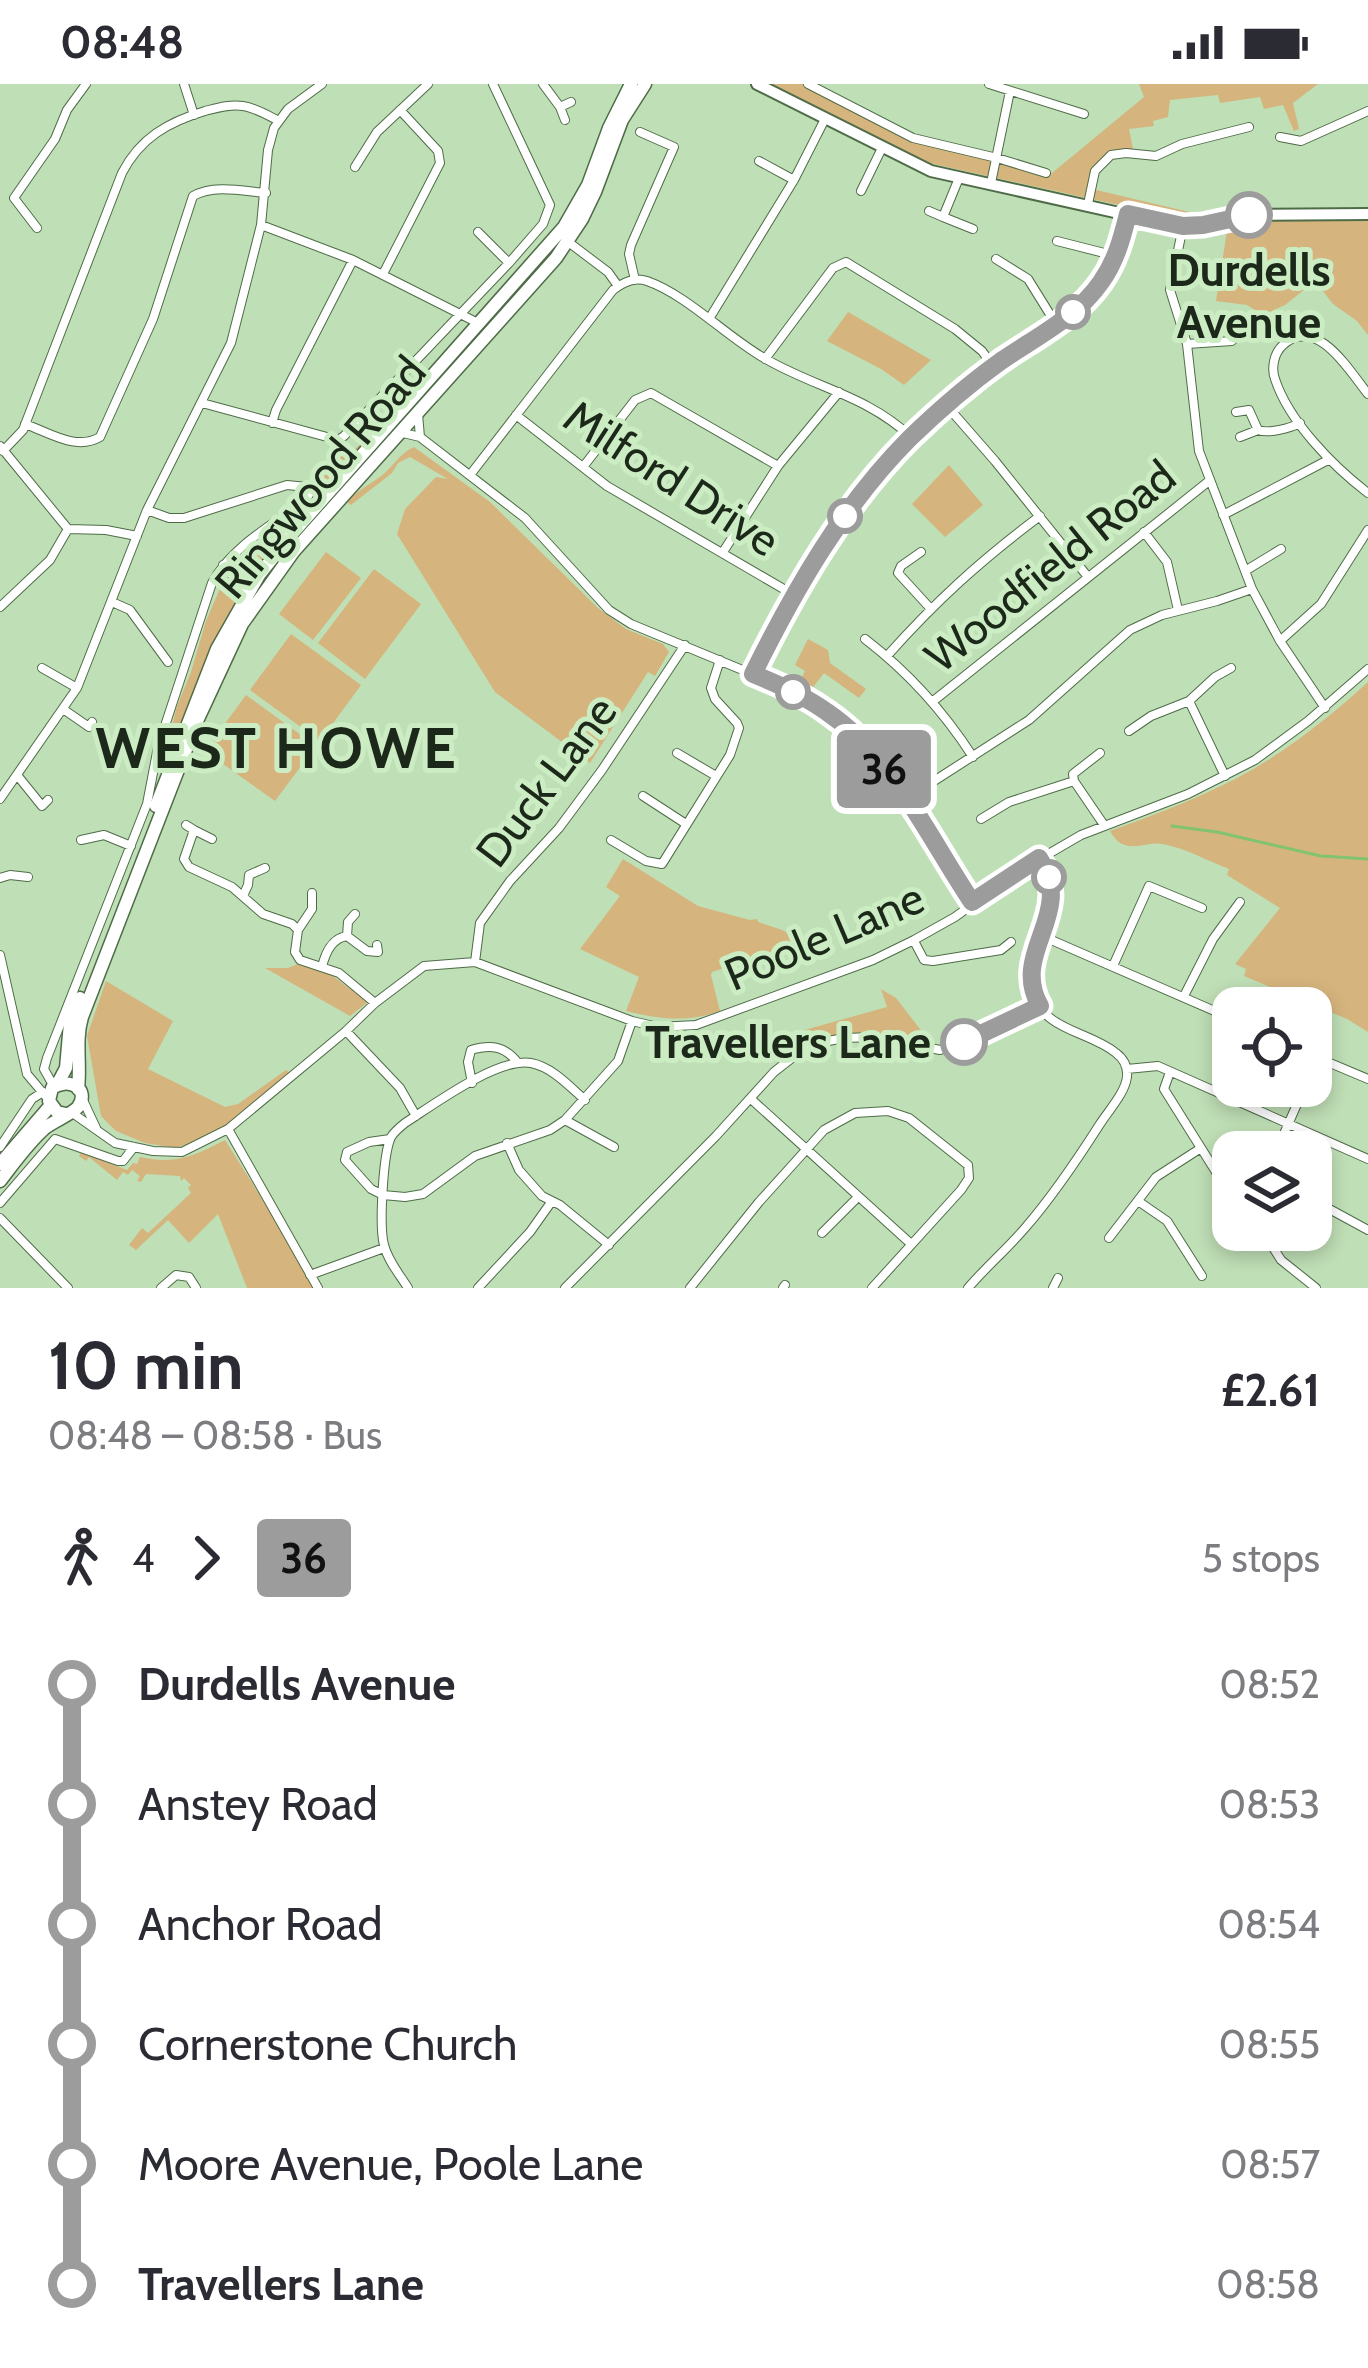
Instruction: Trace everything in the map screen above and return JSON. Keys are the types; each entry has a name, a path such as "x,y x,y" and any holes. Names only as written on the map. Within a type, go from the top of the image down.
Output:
{"highway":[{"name":"Ringwood Road","path":"0,1164 67,1069 70,1023 206,675 243,601 291,535 472,322 550,245 579,204 631,84"},
{"name":"Ringwood Road","path":"80,1093 82,1017 230,646 294,551 568,241 595,192 622,119 645,84"},
{"path":"0,1181 29,1144 69,1113 78,1106 80,1093 71,1083 49,1089 57,1112 69,1113"}],"main road":[{"path":"758,84 931,171 1183,226 1255,214 1368,214"}],"street":[{"path":"38,228 14,198 86,84"},
{"path":"184,84 194,115"},
{"path":"0,799 77,688 147,510 231,343 261,225 268,150 279,121 322,84"},
{"path":"355,166 377,132 428,84"},
{"name":"Ringwood Road","path":"272,423 334,440 344,436 472,322 509,263 547,218 548,199 493,84"},
{"path":"543,84 565,120"},
{"path":"797,103 807,84 913,137 1046,173"},
{"path":"989,84 1084,114"},
{"path":"992,182 1010,91"},
{"path":"560,107 572,102"},
{"path":"136,536 68,529 2,448 25,424 128,162 151,135 224,106 241,105 279,121"},
{"path":"383,274 440,163 433,144 400,110"},
{"path":"1280,136 1300,141 1368,111"},
{"path":"709,319 794,180 825,118"},
{"path":"1088,204 1095,171 1112,155 1156,156 1182,144 1249,127"},
{"path":"635,280 631,245 674,147 640,132"},
{"path":"861,191 882,148"},
{"path":"759,160 794,180"},
{"path":"943,217 960,176"},
{"path":"25,424 75,443 100,437 153,319 194,196 214,189 266,193"},
{"path":"929,211 973,229"},
{"path":"753,674 794,595 844,518 911,437 994,367 1086,301 1116,256 1128,214"},
{"path":"261,225 353,260 472,322"},
{"path":"1183,226 1170,290 1187,344 1198,451 1252,589 1324,708"},
{"path":"483,234 509,263"},
{"path":"568,241 608,272 618,286"},
{"path":"1057,241 1116,256"},
{"path":"996,259 1028,279 1056,324"},
{"path":"202,404 272,423 353,260"},
{"path":"765,359 832,268 846,262 955,328 994,367"},
{"path":"470,475 618,286 635,280 652,283 765,359 878,410 911,437"},
{"path":"1187,344 1232,341 1244,333 1244,324"},
{"path":"1368,394 1322,341 1290,340 1277,352 1273,374 1300,423 1328,460 1368,494"},
{"path":"722,552 778,466 839,392"},
{"path":"583,467 635,400 651,393 778,466"},
{"path":"946,406 1088,577"},
{"path":"1236,412 1249,410 1264,433 1300,423"},
{"path":"418,413 419,437"},
{"name":"Milford Drive","path":"516,416 607,486 794,595"},
{"path":"1240,437 1258,430"},
{"path":"399,432 419,437 525,518 609,610 631,624 809,701 843,724 906,799 972,902"},
{"path":"1223,515 1328,460"},
{"name":"Woodfield Road","path":"932,702 1209,481"},
{"name":"Ringwood Road","path":"49,1089 44,1069 51,1047 151,793 158,747 212,584 237,551 310,493 301,485 270,489 184,518 147,510"},
{"path":"887,656 930,608 1040,516"},
{"path":"0,607 50,560 68,529"},
{"path":"1280,641 1321,604 1368,530"},
{"path":"1144,532 1167,562 1178,610"},
{"path":"1245,571 1281,549"},
{"path":"921,552 898,573 930,608"},
{"name":"Ringwood Road","path":"223,565 233,574 243,601"},
{"name":"Ringwood Road","path":"233,574 245,579 260,575"},
{"path":"906,799 1045,708 1130,630 1178,610 1252,589"},
{"path":"112,602 130,610 168,662"},
{"path":"865,639 932,702 974,758"},
{"name":"Duck Lane","path":"475,962 480,923 510,881 559,829 685,646"},
{"path":"611,840 646,861 662,864 730,755 739,728 711,688 720,660"},
{"path":"42,668 77,688"},
{"path":"1129,731 1189,701 1231,668"},
{"name":"Poole Lane","path":"475,962 632,1022 658,1027 696,1024 873,960 955,917 1039,858 1103,826 1226,776 1280,743 1368,669"},
{"path":"1189,701 1226,776"},
{"path":"63,709 89,727"},
{"path":"677,753 716,776"},
{"path":"1100,753 1073,774 1103,826"},
{"path":"17,775 45,803 35,815"},
{"path":"981,819 1009,802 1074,781"},
{"path":"644,796 686,824"},
{"path":"212,839 190,828 185,862 189,867 225,883 263,914 298,930"},
{"path":"81,839 104,835 131,846"},
{"path":"968,1288 1027,1227 1072,1168 1124,1086 1127,1069 1112,1049 1058,1026 1031,988 1030,974 1051,904 1052,887 1039,858"},
{"path":"243,896 249,875 265,868"},
{"path":"0,878 23,873"},
{"path":"1113,966 1149,886 1202,908"},
{"path":"312,893 312,909 298,930 297,955 304,962 339,973 375,1003"},
{"path":"1184,996 1213,939 1240,902"},
{"path":"347,936 348,922 355,914"},
{"path":"322,967 331,946 347,936"},
{"path":"347,936 367,951 379,953"},
{"path":"1042,936 1212,1009"},
{"path":"914,940 924,960 933,961 1001,950 1011,942"},
{"path":"0,956 27,1074 49,1089"},
{"path":"69,1113 115,1143 182,1152 228,1129 424,966 475,962"},
{"path":"565,1288 774,1072 797,1054 818,1043 874,1037 940,1050 1040,1006"},
{"path":"390,1139 353,1148 345,1160 371,1189 383,1195 423,1193 475,1156 550,1130 565,1120 623,1053 632,1022"},
{"path":"346,1031 400,1088 416,1116"},
{"path":"472,1083 471,1050 496,1046 518,1063"},
{"path":"51,1047 69,1050"},
{"path":"408,1288 384,1248 383,1195 390,1139 404,1123 504,1066 518,1063 546,1069 585,1100"},
{"path":"1332,1064 1368,1079"},
{"path":"1127,1069 1158,1066 1368,1159"},
{"path":"1170,1072 1164,1090 1212,1164"},
{"path":"80,1093 99,1133"},
{"path":"752,1099 910,1244"},
{"path":"1284,1131 1295,1107"},
{"path":"690,1288 824,1130 855,1113 888,1111 909,1118 955,1153 968,1166 969,1178 872,1288"},
{"path":"565,1120 614,1147"},
{"name":"Ringwood Road","path":"0,1147 26,1124"},
{"path":"228,1129 318,1288"},
{"path":"0,1203 55,1138 118,1161 134,1147"},
{"path":"507,1143 519,1170 542,1196 609,1245"},
{"path":"1108,1238 1156,1177 1202,1148"},
{"path":"821,1234 857,1198"},
{"path":"478,1288 552,1201"},
{"path":"1138,1201 1167,1222 1202,1276"},
{"path":"1332,1210 1368,1230"},
{"path":"0,1218 68,1288"},
{"path":"310,1275 384,1248"},
{"path":"1275,1251 1315,1288"},
{"path":"161,1288 176,1275 189,1277 196,1288"}],"shaded area":[{"path":"765,84 808,84 913,138 1052,173 1144,97 1139,84 1318,84 1293,103 1299,129 1294,131 1283,105 1264,109 1260,97 1220,103 1218,95 1170,100 1168,117 1153,121 1154,126 1129,129 1134,154 1119,153 1099,165 1092,189 1202,215 1201,220 929,163"},
{"path":"1368,214 1368,335 1315,281 1285,305 1263,315 1247,305 1216,301 1229,218"},
{"path":"848,312 931,360 904,385 827,341"},
{"path":"374,431 256,569 249,574 238,571 238,560 313,500 314,488 345,452 349,455"},
{"path":"414,447 490,502 598,608 626,629 663,644 669,652 655,676 648,672 590,763 495,692 397,534 405,509 436,477 448,479 410,457 351,505 347,502"},
{"path":"949,465 983,505 945,537 912,504"},
{"path":"326,552 361,578 313,640 279,614"},
{"path":"374,569 421,604 365,679 318,643"},
{"path":"225,577 238,588 239,597 158,787 176,709"},
{"path":"291,634 361,685 320,741 250,690"},
{"path":"808,639 828,650 830,663 866,689 859,698 824,673 810,691 798,685 805,671 795,665"},
{"path":"1368,682 1368,1032 1332,1013 1332,987 1270,987 1244,976 1246,969 1235,964 1280,908 1227,875 1229,869 1171,846 1128,846 1110,831 1243,775"},
{"path":"246,695 316,746 275,801 205,751"},
{"path":"623,859 698,906 757,919 805,942 712,972 720,1011 673,1018 626,1011 639,977 580,949 620,896 606,887"},
{"path":"298,964 330,974 368,1002 350,1016 265,968"},
{"path":"106,981 173,1021 148,1069 225,1107 238,1104 286,1070 291,1074 224,1127 189,1144 175,1148 145,1143 116,1131 101,1116 87,1036"},
{"path":"881,989 896,998 930,1042 841,1034 788,1053 776,1038 887,1007"},
{"path":"225,1140 318,1288 247,1288 218,1214 189,1243 168,1220 136,1250 129,1245 142,1228 148,1233 191,1193 191,1185 180,1176 146,1174 137,1181 140,1176 132,1170 117,1180 89,1157 86,1161 79,1156 81,1152 127,1170 140,1157 184,1158"}],"waterway":[{"path":"1172,826 1321,856 1368,859"}],"bus line":[{"name":"36","path":"964,1042 1040,1006 1030,974 1051,904 1052,887 1045,866 1039,858 972,902 869,750 826,711 753,674 811,567 880,472 911,437 981,377 1086,301 1110,268 1128,214 1183,226 1249,215"}],"place":[{"name":"Durdells Avenue","path":"1249,215"},
{"name":"Travellers Lane","path":"964,1042"}],"district":[{"name":"WEST HOWE","path":"277,747"}]}
